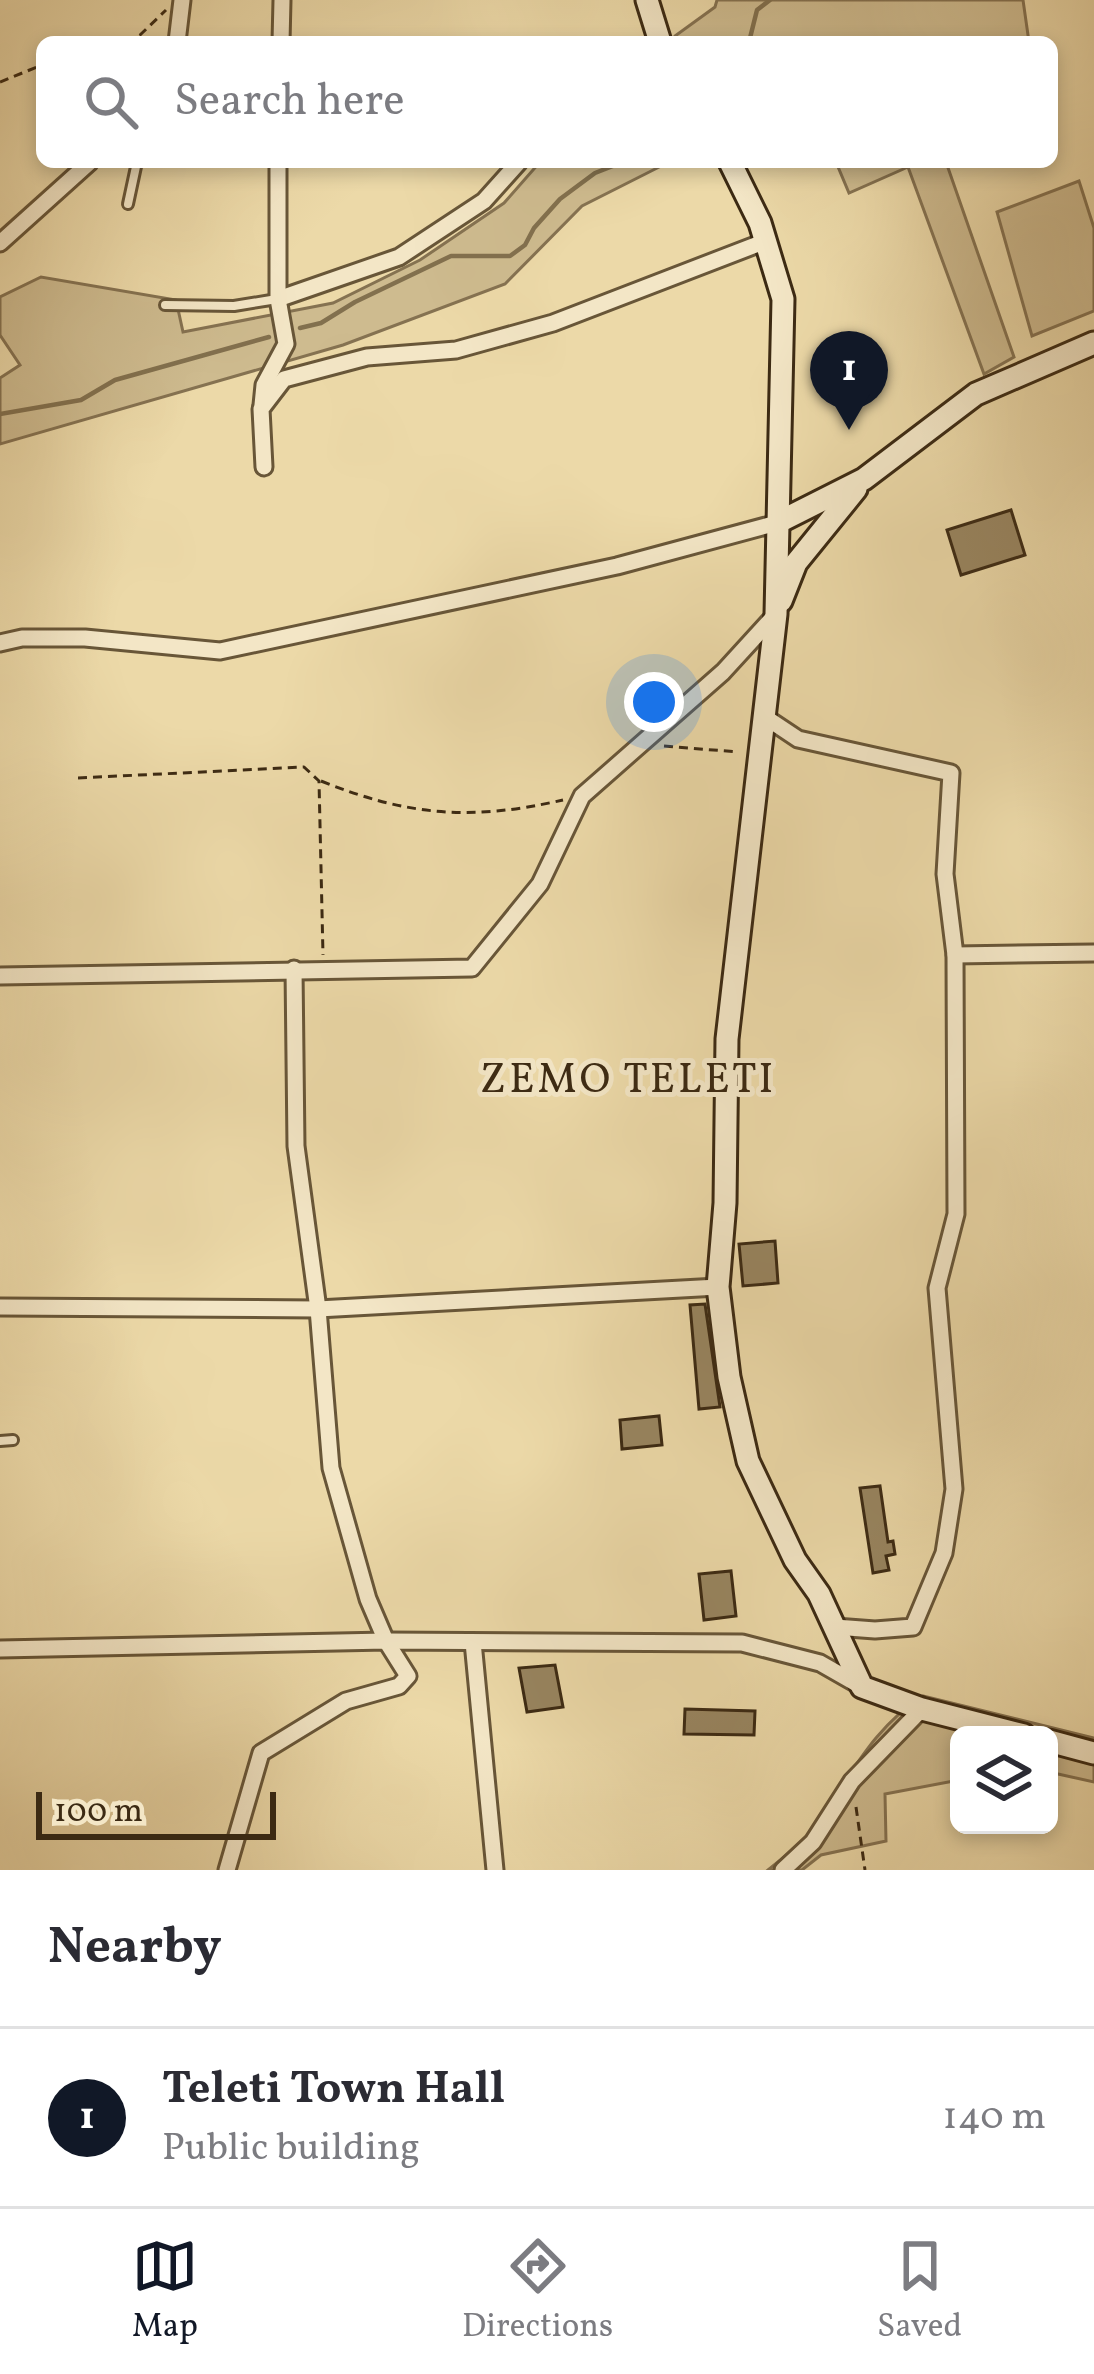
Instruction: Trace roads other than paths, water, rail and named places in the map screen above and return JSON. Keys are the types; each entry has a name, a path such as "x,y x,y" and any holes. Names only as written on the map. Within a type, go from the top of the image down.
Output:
{"street":[{"path":"178,36 182,0"},
{"path":"281,36 282,0"},
{"path":"647,0 658,36"},
{"path":"0,243 83,168"},
{"path":"264,467 264,385 286,344 278,299 278,168"},
{"path":"278,299 399,256 484,201 514,168"},
{"path":"733,168 766,241 783,299 776,614 727,1040 725,1204 718,1287 729,1377 748,1461 795,1561 836,1627 862,1687"},
{"path":"261,409 284,380 368,357 456,350 553,323 766,241"},
{"path":"0,643 22,638 85,638 220,651 617,566 778,523 864,479 976,394 1094,343"},
{"path":"0,976 472,968 540,884 582,796 723,672 776,614 796,563 864,479"},
{"path":"778,523 810,544"},
{"path":"762,715 798,739 951,773 945,874 955,955 956,1214 937,1288 954,1490 944,1553 913,1627 836,1627"},
{"path":"955,955 1094,952"},
{"path":"227,1870 261,1753 346,1701 399,1686 408,1676 368,1599 332,1468 318,1309 296,1146 294,969"},
{"path":"0,1307 318,1309 718,1287"},
{"path":"0,1649 386,1641 742,1643 820,1663 862,1687 989,1726"},
{"path":"472,1642 496,1870"},
{"path":"783,1870 813,1842 852,1781 922,1709"},
{"path":"1058,1744 1094,1753"}],"lane":[{"path":"128,204 136,168"},
{"path":"165,305 234,306 278,299"},
{"path":"0,1441 13,1440"}],"waterway":[{"path":"750,36 757,10 770,0"},
{"path":"300,328 321,323 451,256 510,256 525,245 560,199 608,168"},
{"path":"0,414 81,400 115,380 269,337"}],"place":[{"name":"Teleti Town Hall","path":"849,430"}],"district":[{"name":"ZEMO TELETI","path":"628,1081"}]}
